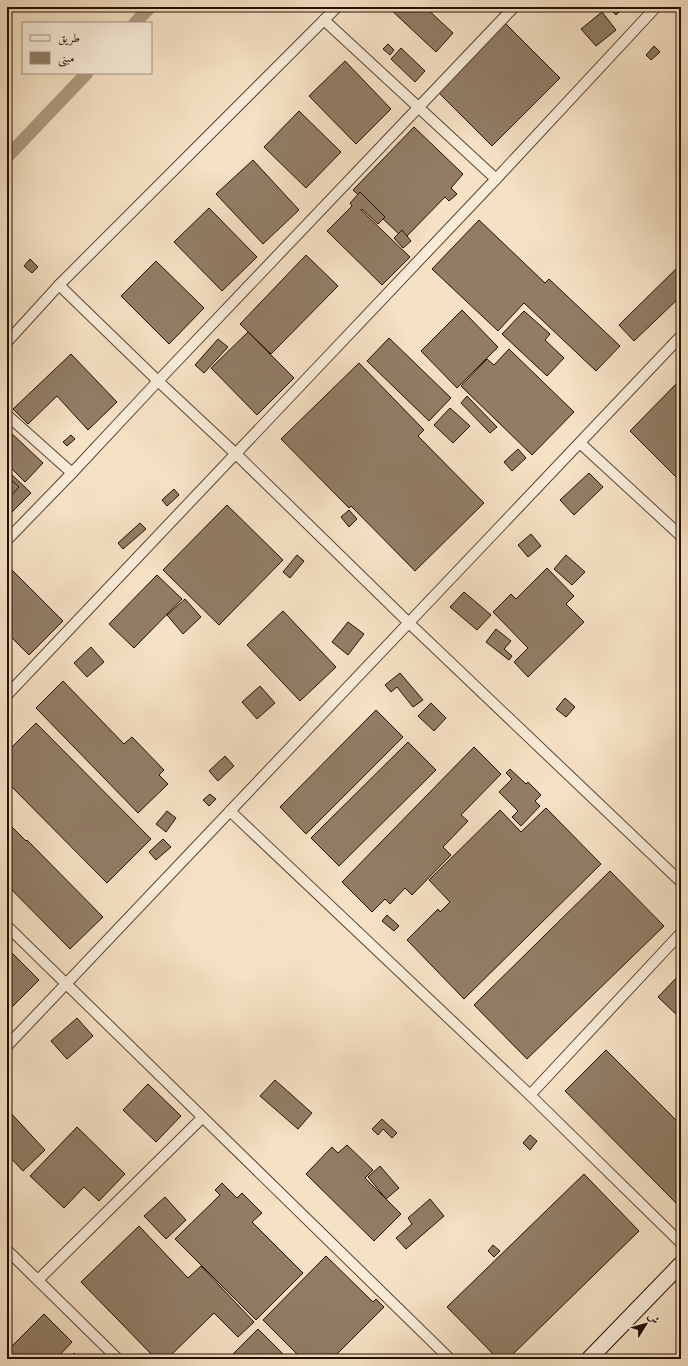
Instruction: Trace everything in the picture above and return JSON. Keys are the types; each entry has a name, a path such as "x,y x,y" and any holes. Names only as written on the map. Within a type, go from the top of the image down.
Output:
{"street":[{"path":"7,342 59,285 336,7"},
{"path":"7,540 514,7"},
{"path":"7,696 496,179 656,7"},
{"path":"324,20 496,179"},
{"path":"59,285 236,454 409,623 681,882"},
{"path":"7,1046 681,336"},
{"path":"7,415 72,473"},
{"path":"580,443 681,536"},
{"path":"230,811 530,1095 681,1243"},
{"path":"7,926 450,1359"},
{"path":"530,1095 681,933"},
{"path":"38,1280 202,1118"},
{"path":"7,1250 118,1359"},
{"path":"589,1359 681,1264"}],"building":[{"path":"425,7 453,33 436,52 389,8"},
{"path":"608,7 624,7 616,15"},
{"path":"602,12 616,30 596,46 581,29"},
{"path":"505,23 560,78 492,146 437,91"},
{"path":"388,44 394,50 390,55 383,49"},
{"path":"654,46 660,52 651,60 646,55"},
{"path":"401,48 425,71 415,82 391,59"},
{"path":"345,61 391,109 356,144 309,96"},
{"path":"299,111 341,152 306,188 264,147"},
{"path":"414,127 463,174 451,188 457,194 449,201 445,197 404,239 353,190"},
{"path":"253,160 299,210 263,244 216,194"},
{"path":"360,192 385,217 378,224 362,209 361,210 410,257 382,285 327,231 352,206 350,203"},
{"path":"209,208 257,257 222,291 174,242"},
{"path":"479,220 545,283 549,279 620,346 596,371 524,303 498,331 432,269"},
{"path":"402,230 411,241 403,248 394,238"},
{"path":"306,255 338,286 271,354 240,324"},
{"path":"30,259 38,267 32,273 24,266"},
{"path":"156,261 204,308 169,344 121,296"},
{"path":"681,264 681,296 634,341 619,325"},
{"path":"462,310 498,347 457,388 421,351"},
{"path":"524,311 550,334 545,340 564,358 547,376 502,334"},
{"path":"248,332 294,378 257,415 211,368"},
{"path":"389,338 451,398 429,421 367,361"},
{"path":"218,339 228,347 204,373 195,365"},
{"path":"509,349 574,412 532,455 461,386 487,359 494,365"},
{"path":"71,354 117,402 88,430 57,396 28,424 13,409"},
{"path":"359,363 424,430 418,436 484,503 415,571 351,506 349,508 281,439"},
{"path":"681,379 681,482 630,431"},
{"path":"467,396 497,427 490,433 461,403"},
{"path":"450,408 470,426 453,443 434,425"},
{"path":"8,430 43,463 25,482 7,464"},
{"path":"71,435 75,439 67,446 63,442"},
{"path":"518,449 526,458 512,471 504,462"},
{"path":"7,470 31,493 7,517"},
{"path":"589,473 603,487 574,515 560,500"},
{"path":"7,476 19,487 7,500"},
{"path":"174,489 179,495 167,506 162,500"},
{"path":"227,505 283,560 219,625 163,570"},
{"path":"349,510 357,519 349,527 341,517"},
{"path":"140,523 146,529 123,549 118,543"},
{"path":"531,534 541,546 528,557 518,545"},
{"path":"297,555 304,561 290,578 283,572"},
{"path":"566,555 585,572 572,585 554,569"},
{"path":"8,566 63,621 29,655 7,633"},
{"path":"547,568 574,596 566,604 584,622 528,677 514,662 528,648 493,612 511,594 516,599"},
{"path":"157,575 182,599 134,648 109,624"},
{"path":"464,592 491,615 477,630 450,607"},
{"path":"185,599 201,617 183,634 167,615"},
{"path":"283,611 336,667 300,701 247,645"},
{"path":"348,622 364,634 348,655 332,642"},
{"path":"496,629 511,641 504,649 512,656 509,660 486,642"},
{"path":"91,647 104,662 87,677 74,663"},
{"path":"400,673 423,700 413,707 397,687 391,692 385,685"},
{"path":"63,681 124,744 132,737 164,770 159,775 168,784 138,813 36,708"},
{"path":"260,686 275,703 257,719 242,702"},
{"path":"565,698 575,707 566,717 556,709"},
{"path":"431,703 446,718 434,731 418,716"},
{"path":"376,710 403,737 306,834 280,807"},
{"path":"36,723 151,839 107,883 7,782 7,752"},
{"path":"408,742 436,770 339,866 311,838"},
{"path":"474,747 501,774 461,815 468,821 443,847 451,855 412,895 405,888 390,904 385,899 372,912 342,882"},
{"path":"225,756 234,766 218,781 209,771"},
{"path":"510,769 526,784 528,782 541,795 535,801 540,806 521,826 512,817 518,811 499,792 512,779 506,773"},
{"path":"210,794 216,799 209,806 203,800"},
{"path":"546,808 601,864 464,999 407,940 438,909 440,912 450,902 429,880 500,810 521,832"},
{"path":"167,811 176,818 166,832 156,824"},
{"path":"7,822 26,841 27,840 103,917 70,949 7,885"},
{"path":"163,839 171,847 156,860 149,852"},
{"path":"610,871 664,926 527,1059 474,1005"},
{"path":"387,915 399,926 394,931 382,921"},
{"path":"7,948 39,980 7,1012"},
{"path":"681,973 681,1019 658,997"},
{"path":"77,1018 93,1036 67,1059 51,1041"},
{"path":"606,1050 681,1125 681,1208 565,1091"},
{"path":"275,1080 312,1113 298,1129 260,1096"},
{"path":"148,1084 181,1116 156,1142 123,1110"},
{"path":"7,1109 45,1150 23,1171 7,1154"},
{"path":"382,1119 397,1133 392,1138 383,1129 378,1135 372,1129"},
{"path":"77,1127 125,1174 99,1201 84,1187 64,1208 30,1176"},
{"path":"530,1135 537,1141 530,1150 523,1143"},
{"path":"347,1145 373,1170 365,1178 401,1214 374,1241 306,1174 332,1147 338,1153"},
{"path":"380,1166 399,1188 386,1199 368,1177"},
{"path":"584,1174 639,1231 508,1359 498,1359 447,1307"},
{"path":"222,1183 237,1198 242,1193 262,1213 252,1222 303,1273 256,1320 175,1239 220,1195 215,1190"},
{"path":"165,1197 186,1220 166,1239 144,1216"},
{"path":"430,1199 444,1216 406,1249 396,1238 412,1224 408,1218"},
{"path":"139,1226 188,1278 201,1266 254,1322 238,1337 214,1313 167,1359 156,1359 81,1282"},
{"path":"493,1245 500,1251 494,1257 488,1251"},
{"path":"326,1256 373,1302 376,1299 384,1307 332,1359 302,1359 263,1320"},
{"path":"44,1314 72,1342 56,1359 7,1359 7,1351"},
{"path":"258,1329 288,1359 228,1359"},
{"path":"74,1353 79,1359 68,1359"}],"waterway":[{"path":"136,22 150,7"},
{"path":"7,157 86,74"}]}
